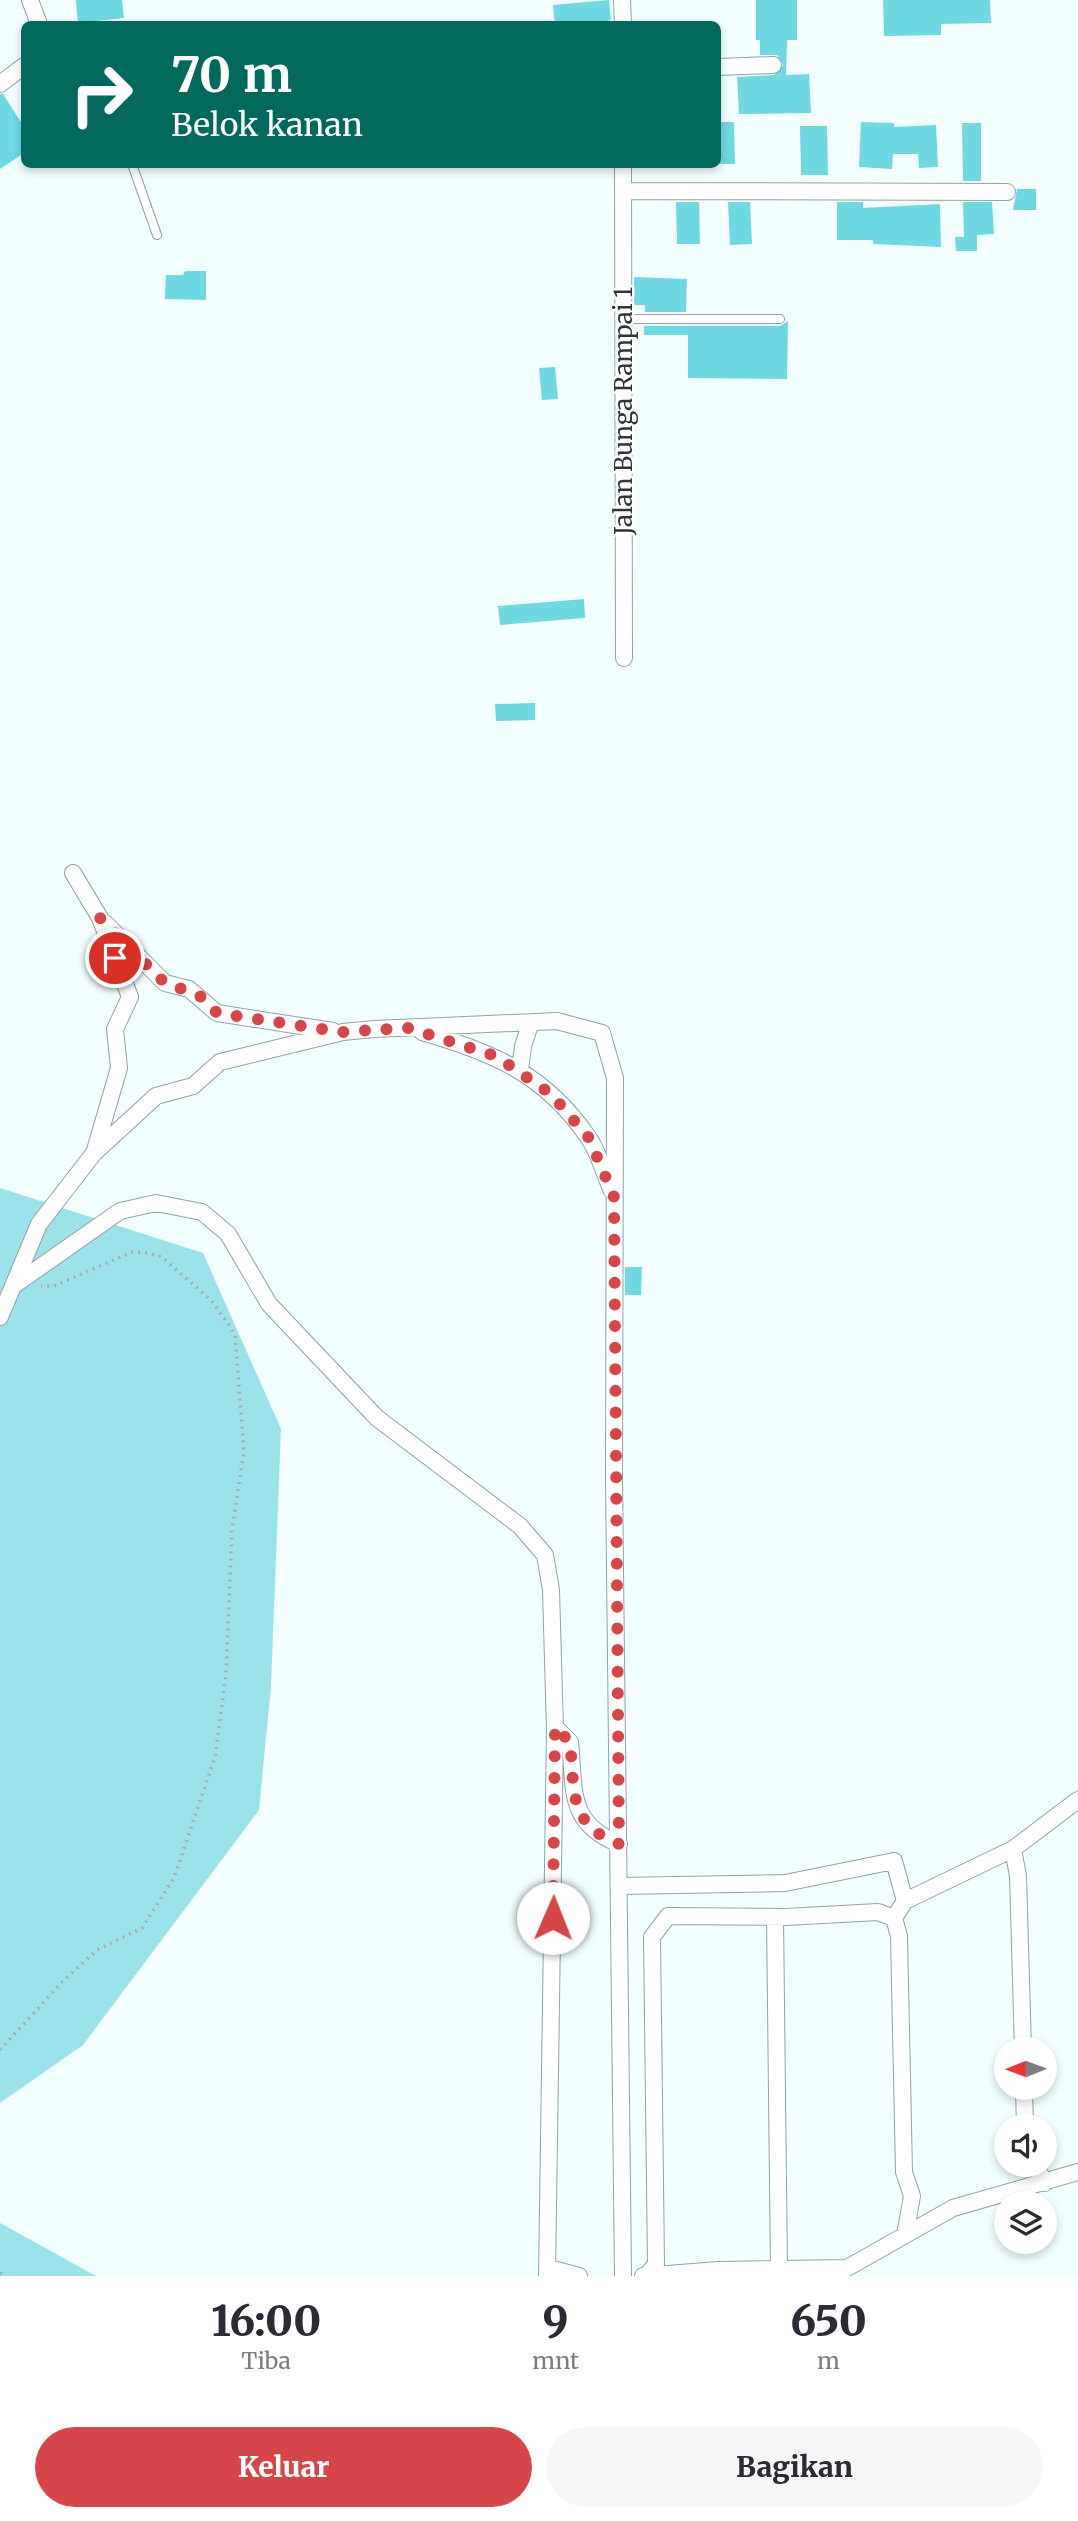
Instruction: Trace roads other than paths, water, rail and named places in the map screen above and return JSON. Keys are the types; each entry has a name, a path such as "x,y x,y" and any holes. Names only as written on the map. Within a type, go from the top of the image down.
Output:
{"street":[{"path":"30,0 38,21"},
{"path":"622,0 623,21"},
{"path":"721,66 773,65"},
{"path":"0,84 21,68"},
{"name":"Jalan Bunga Rampai 1","path":"623,168 624,659"},
{"path":"622,191 1007,192"},
{"path":"73,873 100,918 130,998 115,1030 120,1068 94,1153"},
{"path":"100,918 165,983 199,995 217,1013 342,1032"},
{"path":"0,1317 6,1291 39,1224 94,1153 156,1096 193,1086 220,1062 342,1032 557,1021 602,1033 615,1078 623,2276"},
{"path":"520,1070 523,1046 531,1023"},
{"path":"408,1028 496,1056 520,1070 551,1094 589,1138 614,1197"},
{"path":"6,1291 120,1211 156,1203 202,1212 228,1234 268,1304 377,1418 520,1526 545,1555 551,1590 555,1727 548,2272 579,2276"},
{"path":"555,1727 570,1742 575,1804 598,1836 619,1844"},
{"path":"905,2235 912,2196 904,2172 899,1936 894,1918 905,1901 1013,1849 1078,1800"},
{"path":"1013,1849 1018,1876 1023,2037"},
{"path":"619,1886 785,1883 894,1861 905,1901"},
{"path":"645,2276 656,2264 652,1937 668,1916 775,1917 878,1912 894,1918"},
{"path":"775,1917 779,2270"},
{"path":"645,2276 847,2268 953,2208 1078,2172"},
{"path":"1042,2177 1045,2183"}],"lane":[{"path":"133,168 157,234"},
{"path":"623,319 780,319"}]}
